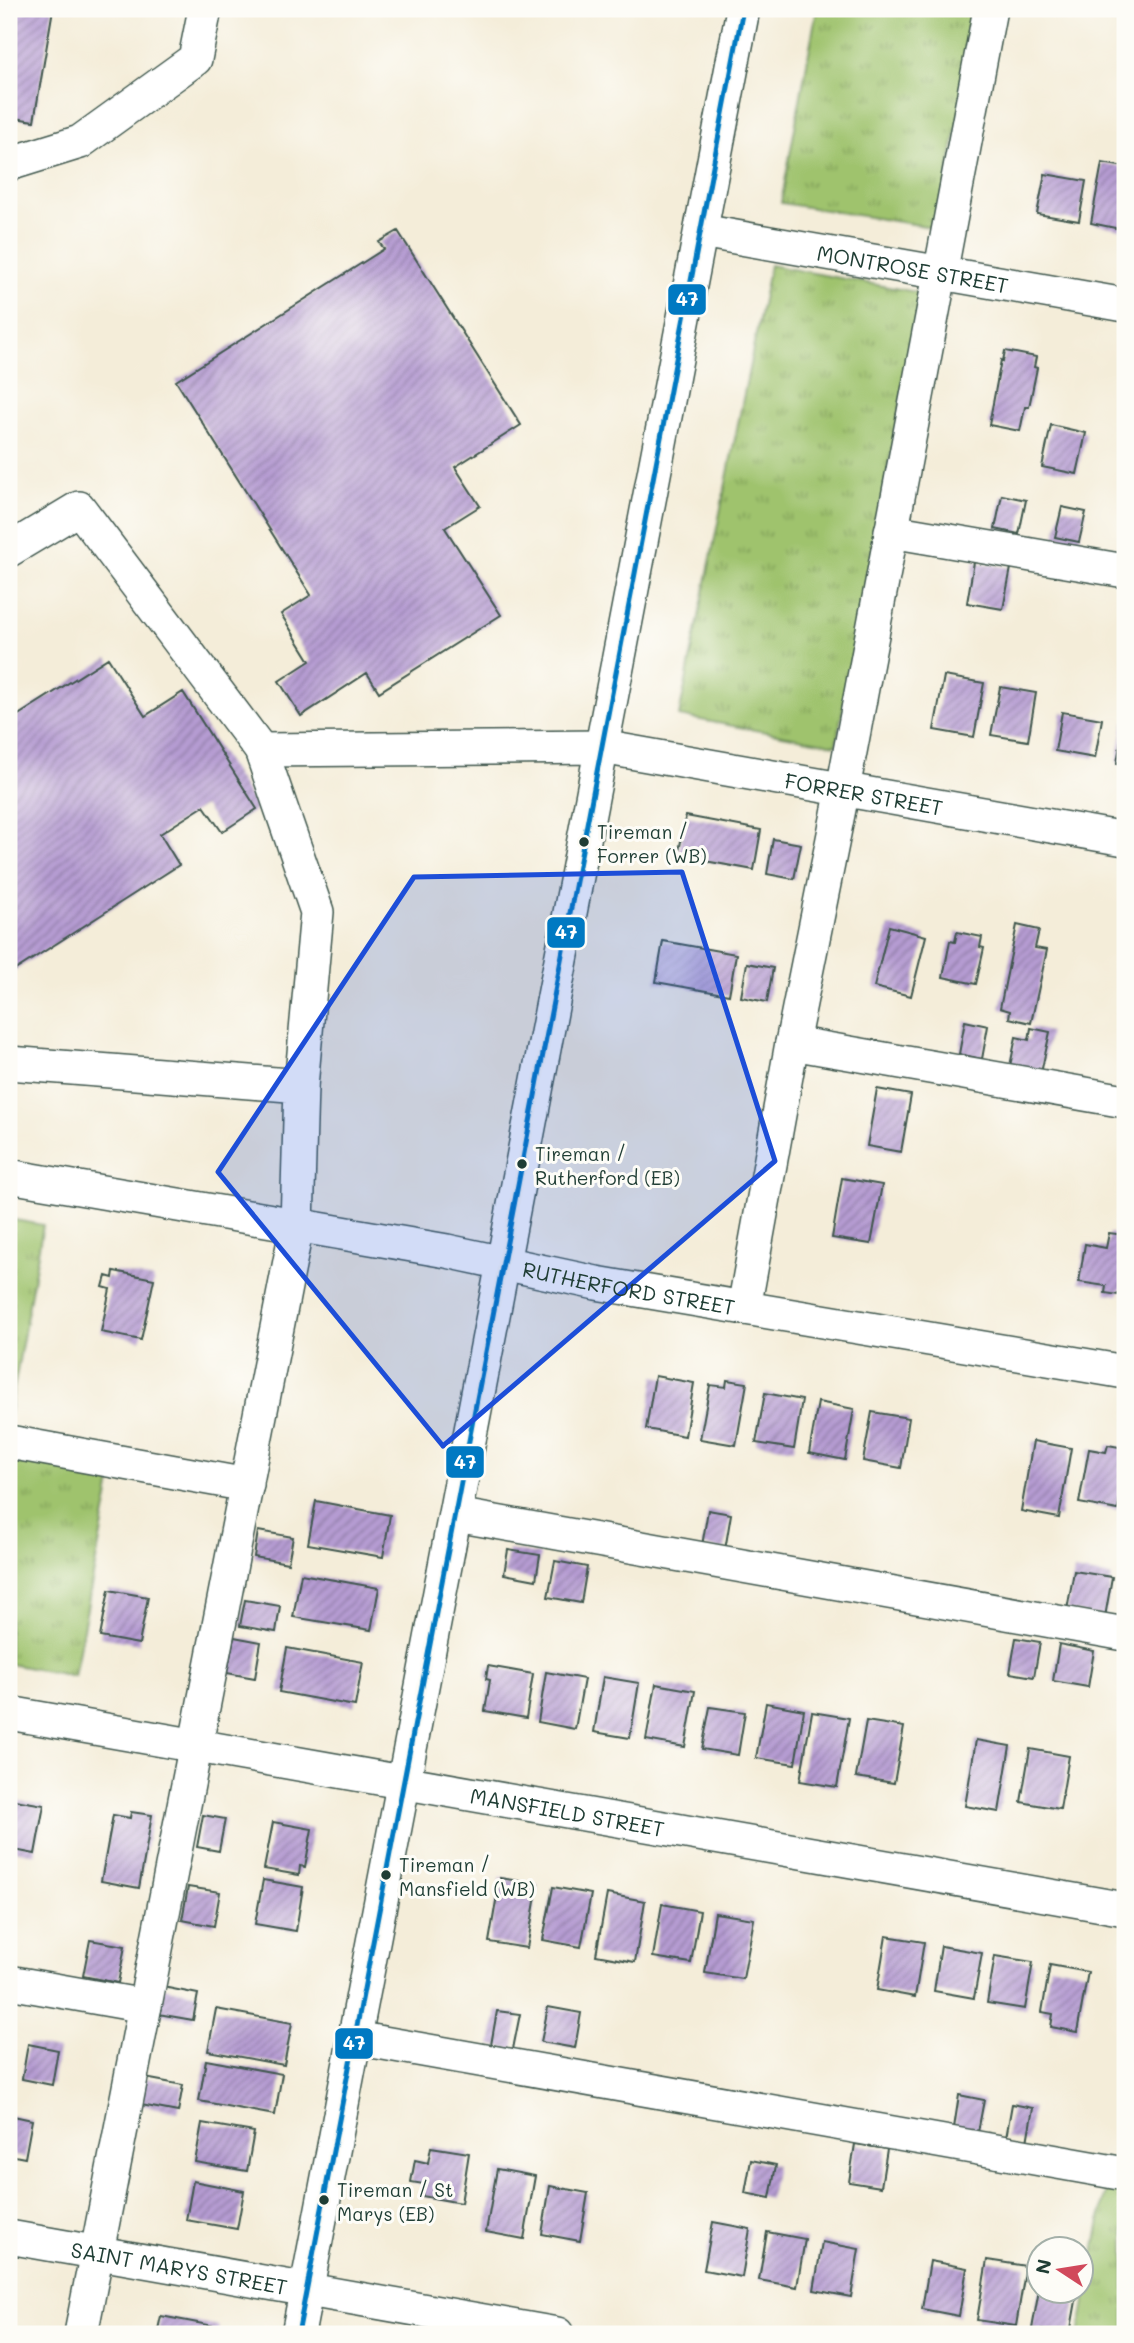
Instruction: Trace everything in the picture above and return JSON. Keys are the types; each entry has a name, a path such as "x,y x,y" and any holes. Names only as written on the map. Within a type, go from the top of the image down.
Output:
{"street":[{"path":"9,164 80,142 195,58 205,9"},
{"path":"298,2334 743,9"},
{"path":"744,1308 792,1043 843,789 990,9"},
{"name":"MONTROSE STREET","path":"701,231 1125,305"},
{"path":"9,550 79,508 261,750 317,912 301,1086 297,1226 81,2334"},
{"path":"891,531 1125,571"},
{"name":"FORRER STREET","path":"261,750 602,747 1125,839"},
{"path":"792,1043 1125,1101"},
{"path":"9,1063 301,1086"},
{"name":"RUTHERFORD STREET","path":"9,1176 447,1251 596,1283 1125,1372"},
{"path":"9,1442 247,1485"},
{"path":"456,1515 1125,1634"},
{"name":"MANSFIELD STREET","path":"9,1713 1125,1909"},
{"path":"9,1982 145,2006"},
{"path":"355,2038 1125,2174"},
{"name":"SAINT MARYS STREET","path":"9,2237 557,2334"}],"highlighted area":[{"path":"682,872 775,1161 443,1446 218,1172 414,877"}],"green space":[{"path":"817,9 979,9 938,228 781,203"},
{"path":"770,265 921,293 836,745 679,716"},
{"path":"9,1219 43,1225 9,1417"},
{"path":"9,1457 112,1477 74,1676 9,1664"},
{"path":"1106,2188 1125,2191 1125,2334 1079,2334 1085,2304 1096,2304 1096,2242"}],"building":[{"path":"9,9 53,9 34,121 9,117"},
{"path":"1102,163 1125,167 1125,230 1091,223"},
{"path":"1045,174 1086,181 1079,221 1037,214"},
{"path":"398,231 521,425 455,467 480,506 445,528 501,615 379,692 367,673 301,716 279,681 310,661 281,614 311,595 176,381 384,249 379,242"},
{"path":"1005,351 1036,357 1034,367 1037,368 1029,407 1025,407 1020,431 989,425"},
{"path":"1051,425 1086,433 1077,474 1042,467"},
{"path":"1002,495 1026,500 1019,534 995,529"},
{"path":"1062,507 1086,512 1079,542 1055,537"},
{"path":"974,562 1011,568 1003,609 967,603"},
{"path":"108,658 145,716 183,692 257,809 222,832 204,806 160,834 179,865 9,974 9,721"},
{"path":"944,676 984,683 974,737 934,730"},
{"path":"1000,687 1036,693 1028,741 991,735"},
{"path":"1062,712 1102,719 1095,758 1055,751"},
{"path":"1125,722 1125,765 1117,763"},
{"path":"686,816 761,830 754,870 678,856"},
{"path":"773,839 801,844 794,879 767,874"},
{"path":"1017,925 1039,930 1035,948 1047,950 1031,1023 1009,1018 1010,1011 1000,1008"},
{"path":"889,926 926,936 911,996 874,987"},
{"path":"957,932 982,937 980,947 984,948 976,984 943,977 950,941 955,942"},
{"path":"663,941 736,954 729,995 656,982"},
{"path":"747,963 773,968 767,1002 741,997"},
{"path":"965,1021 988,1026 982,1059 959,1054"},
{"path":"1031,1028 1050,1032 1041,1073 1010,1066 1016,1037 1029,1040"},
{"path":"877,1089 911,1095 901,1152 867,1146"},
{"path":"842,1178 882,1185 871,1244 832,1238"},
{"path":"1109,1233 1125,1235 1125,1284 1124,1290 1120,1289 1118,1295 1105,1293 1106,1286 1079,1282 1085,1244 1106,1248"},
{"path":"114,1271 154,1279 141,1340 101,1332 110,1289 103,1287 106,1276 113,1278"},
{"path":"655,1376 694,1383 685,1436 646,1429"},
{"path":"727,1380 747,1383 736,1445 700,1439 710,1385 726,1387"},
{"path":"765,1393 802,1400 794,1449 756,1443"},
{"path":"818,1402 854,1409 845,1460 809,1453"},
{"path":"872,1412 909,1418 901,1468 863,1461"},
{"path":"1033,1441 1071,1448 1059,1518 1021,1511"},
{"path":"1108,1445 1125,1448 1125,1468 1118,1510 1079,1503 1089,1449 1106,1452"},
{"path":"316,1501 390,1515 383,1557 308,1544"},
{"path":"708,1510 731,1514 725,1550 702,1546"},
{"path":"258,1531 293,1537 288,1563 254,1557"},
{"path":"508,1550 540,1555 536,1580 504,1574"},
{"path":"555,1561 587,1567 581,1603 548,1597"},
{"path":"1074,1571 1112,1577 1105,1617 1067,1610"},
{"path":"301,1574 379,1588 371,1630 293,1617"},
{"path":"109,1590 148,1597 139,1644 100,1637"},
{"path":"245,1600 280,1606 276,1632 240,1626"},
{"path":"234,1637 261,1642 255,1678 227,1673"},
{"path":"1016,1638 1040,1642 1034,1677 1010,1673"},
{"path":"1059,1644 1094,1651 1088,1687 1053,1681"},
{"path":"287,1648 363,1662 355,1706 279,1692"},
{"path":"488,1666 533,1674 526,1718 485,1711 490,1680 486,1679"},
{"path":"546,1672 584,1679 575,1729 538,1722"},
{"path":"603,1677 639,1683 630,1738 594,1732"},
{"path":"656,1684 695,1691 685,1747 646,1740"},
{"path":"766,1703 804,1710 795,1764 756,1758"},
{"path":"710,1707 745,1712 738,1755 702,1749"},
{"path":"812,1712 849,1718 837,1787 800,1781"},
{"path":"866,1721 904,1727 894,1783 856,1777"},
{"path":"976,1740 1010,1746 999,1812 965,1806"},
{"path":"1030,1749 1069,1756 1060,1809 1021,1802"},
{"path":"9,1799 44,1805 35,1854 9,1849"},
{"path":"131,1812 152,1815 139,1888 101,1881 113,1815 130,1818"},
{"path":"203,1815 225,1819 219,1851 197,1847"},
{"path":"273,1822 312,1829 305,1867 300,1866 299,1875 264,1869"},
{"path":"500,1878 538,1884 527,1948 489,1942"},
{"path":"263,1880 303,1887 296,1931 255,1924"},
{"path":"188,1887 220,1892 214,1926 182,1920"},
{"path":"553,1887 591,1894 581,1947 543,1940"},
{"path":"607,1894 645,1901 635,1962 596,1955"},
{"path":"662,1904 700,1911 691,1963 653,1957"},
{"path":"715,1913 754,1919 743,1979 705,1973"},
{"path":"886,1936 924,1942 915,1997 877,1990"},
{"path":"90,1940 125,1946 118,1983 83,1976"},
{"path":"941,1946 982,1953 974,1998 934,1991"},
{"path":"995,1956 1033,1962 1025,2009 987,2003"},
{"path":"1050,1965 1088,1972 1077,2032 1051,2027 1053,2014 1042,2012"},
{"path":"163,1987 198,1994 193,2020 158,2014"},
{"path":"548,2007 581,2013 575,2048 541,2042"},
{"path":"216,2009 292,2023 284,2065 208,2051"},
{"path":"497,2011 520,2014 513,2049 491,2045"},
{"path":"28,2044 58,2050 52,2085 22,2079"},
{"path":"206,2060 282,2074 275,2115 199,2101"},
{"path":"145,2078 183,2085 178,2112 141,2105"},
{"path":"959,2095 984,2100 978,2132 954,2128"},
{"path":"1012,2104 1033,2108 1027,2142 1006,2138"},
{"path":"9,2115 32,2120 25,2158 9,2155"},
{"path":"202,2123 254,2132 247,2171 195,2162"},
{"path":"855,2144 887,2149 881,2187 849,2182"},
{"path":"431,2147 469,2153 461,2203 422,2196 424,2184 411,2182 415,2160 428,2163"},
{"path":"751,2160 776,2165 770,2198 745,2193"},
{"path":"497,2169 535,2176 524,2239 486,2232"},
{"path":"193,2181 244,2191 237,2229 186,2220"},
{"path":"550,2186 588,2193 580,2241 542,2234"},
{"path":"713,2222 750,2229 742,2277 704,2270"},
{"path":"767,2232 805,2239 797,2287 759,2280"},
{"path":"822,2242 859,2249 851,2297 814,2290"},
{"path":"987,2260 1026,2266 1016,2326 977,2320"},
{"path":"930,2261 967,2268 959,2316 922,2309"},
{"path":"1036,2304 1075,2304 1070,2334 1032,2329"},
{"path":"161,2316 219,2327 218,2334 157,2334"}],"transit line":[{"name":"47","path":"298,2334 743,9"}],"place":[{"name":"Tireman / Forrer (WB)","path":"584,842"},
{"name":"Tireman / Rutherford (EB)","path":"522,1164"},
{"name":"Tireman / Mansfield (WB)","path":"386,1875"},
{"name":"Tireman / St Marys (EB)","path":"324,2200"}]}
